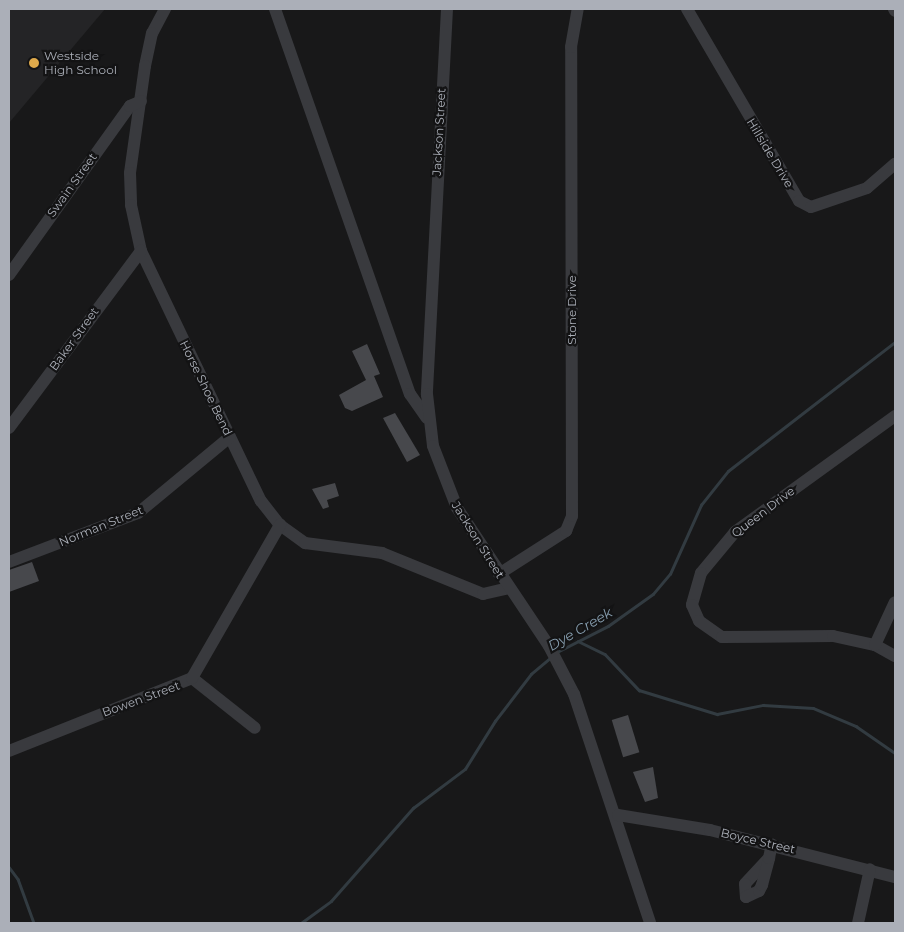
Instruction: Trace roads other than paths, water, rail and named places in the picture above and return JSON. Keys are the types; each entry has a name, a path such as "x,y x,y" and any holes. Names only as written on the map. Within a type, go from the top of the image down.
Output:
{"street":[{"name":"Horse Shoe Bend","path":"165,9 152,33 140,101 130,173 131,205 141,251 261,501 280,525 305,543 382,553 483,594 509,588"},
{"path":"275,9 410,394 427,418"},
{"name":"Jackson Street","path":"447,9 427,418 441,472 457,508 564,671 618,815 650,923"},
{"name":"Stone Drive","path":"499,574 566,531 572,516 572,48 578,9"},
{"name":"Hillside Drive","path":"687,9 799,201 811,207 867,188 895,164"},
{"name":"Swain Street","path":"9,275 130,106 140,101"},
{"name":"Baker Street","path":"9,428 141,251"},
{"name":"Queen Drive","path":"895,416 735,532 701,573 692,606 699,621 722,637 833,636 875,645 895,656"},
{"name":"Norman Street","path":"9,562 138,514 230,437"},
{"name":"Bowen Street","path":"9,751 192,678 280,525"},
{"path":"875,645 895,602"},
{"path":"192,678 255,728"},
{"name":"Boyce Street","path":"618,815 772,844 870,869 895,878"},
{"path":"769,858 772,844"},
{"path":"858,923 870,869"}],"waterway":[{"name":"Dye Creek","path":"557,652 608,626 653,594 670,574 701,505 728,471 895,342"},
{"path":"578,641 605,654 639,690 717,714 763,705 813,708 856,726 895,753"},
{"name":"Dye Creek","path":"301,923 331,901 413,808 465,769 495,721 531,674 551,657"},
{"path":"9,867 18,879 34,923"}],"place":[{"name":"Westside High School","path":"34,63"}]}
